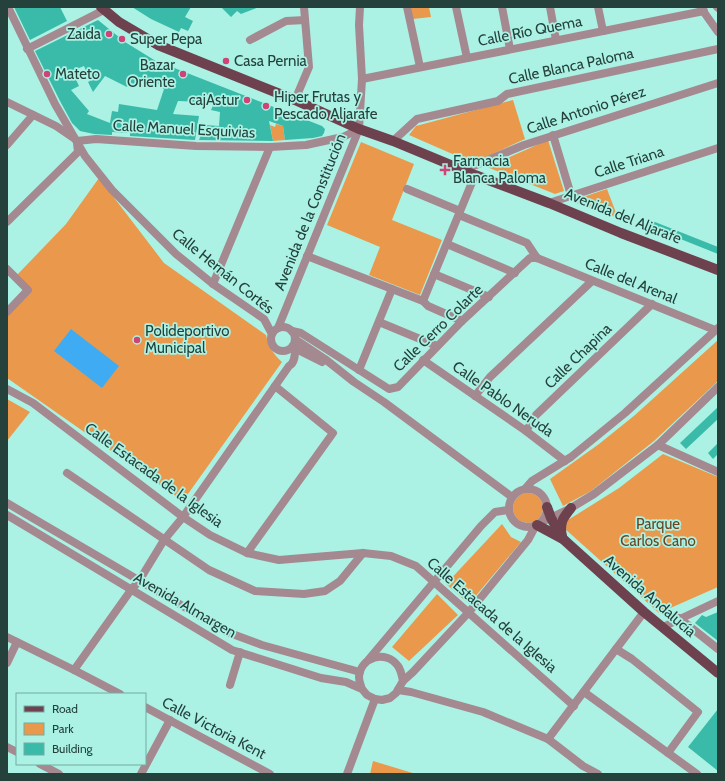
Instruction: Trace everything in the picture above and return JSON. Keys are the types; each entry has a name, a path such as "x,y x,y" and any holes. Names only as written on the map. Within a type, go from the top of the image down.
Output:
{"main road":[{"name":"Avenida del Aljarafe","path":"107,9 119,22 158,45 295,100 359,129 393,141 475,175 549,202 621,233 718,270"},
{"path":"547,507 551,518 563,539"},
{"path":"563,539 560,528 561,520 571,508"},
{"path":"538,525 563,539"},
{"name":"Avenida Andalucía","path":"563,539 644,612 718,673"}],"street":[{"name":"Calle Hernán Cortés","path":"8,7 27,49 55,104 85,156 112,190 176,254 213,284 264,319 275,331"},
{"path":"295,100 308,67 304,7"},
{"name":"Avenida de la Constitución","path":"275,331 359,129 362,79 359,25 360,7"},
{"path":"407,7 420,67"},
{"path":"456,7 467,58"},
{"path":"502,7 510,49"},
{"path":"550,7 556,40"},
{"path":"598,7 603,31"},
{"path":"27,49 107,9"},
{"path":"702,9 718,32"},
{"name":"Calle Río Quema","path":"362,79 603,31 702,9"},
{"path":"250,40 286,21 305,20"},
{"name":"Calle Blanca Paloma","path":"393,141 417,119 498,100 507,94 718,49"},
{"name":"Calle Antonio Pérez","path":"464,170 524,144 718,83"},
{"path":"7,102 56,126 77,141 78,152 7,222"},
{"path":"7,145 33,116"},
{"name":"Calle Manuel Esquivias","path":"77,141 96,140 196,146 270,147 306,145 343,137 359,129"},
{"path":"552,135 571,195"},
{"path":"213,284 270,147"},
{"name":"Calle Triana","path":"549,202 718,148"},
{"path":"423,301 475,175"},
{"path":"407,189 528,244 537,258"},
{"path":"447,244 515,273"},
{"path":"307,256 423,301 428,306 462,321"},
{"name":"Calle Cerro Colarte","path":"292,343 301,333 389,389 398,387 462,321 530,258 537,258"},
{"name":"Calle del Arenal","path":"537,258 716,329"},
{"path":"7,269 28,290 7,312"},
{"path":"434,274 489,297"},
{"path":"475,396 490,377 592,281"},
{"path":"359,370 392,289"},
{"name":"Calle Chapina","path":"526,430 536,415 652,304"},
{"path":"379,322 437,346"},
{"path":"74,670 139,581 164,540 183,517 289,366 292,343 285,327 275,331 271,337 273,346 280,351 292,343"},
{"path":"525,489 532,481 565,461 625,413 716,329"},
{"path":"292,343 323,362 328,363 384,402 512,497"},
{"name":"Calle Pablo Neruda","path":"424,360 526,430 565,461"},
{"path":"247,553 333,433 275,386"},
{"path":"508,510 495,512 481,526 367,660 360,672 359,680 362,690 367,695 375,699 382,700 390,698 398,690 403,681 468,612 528,540 538,525 545,517 547,507 546,501 538,491 525,489 515,493 509,503 508,510 513,521 525,527 538,525 571,508 594,494 658,445 718,387"},
{"name":"Calle Estacada de la Iglesia","path":"7,389 32,403 183,517 210,535 247,553 279,560 363,553 391,556 416,566 574,706"},
{"path":"658,445 718,472"},
{"path":"67,473 209,570 255,591 304,594 325,591 340,581 363,553"},
{"name":"Avenida Almargen","path":"7,503 227,632 262,645 360,672"},
{"name":"Avenida Almargen","path":"7,515 232,650 321,678 346,682 362,690"},
{"path":"662,627 718,601"},
{"path":"548,739 644,612"},
{"path":"679,618 718,649"},
{"path":"7,637 118,693"},
{"path":"7,663 17,642"},
{"path":"616,649 632,659 698,712 668,753"},
{"path":"230,685 240,652"},
{"path":"367,660 378,656 392,660 399,668 403,681"},
{"path":"398,690 483,712 548,739 583,766 598,774"},
{"path":"584,692 697,774"},
{"path":"347,774 375,699"},
{"name":"Calle Victoria Kent","path":"146,708 270,774"},
{"path":"146,765 170,720"},
{"path":"7,747 16,752"},
{"path":"42,765 59,774"},
{"path":"141,774 146,765"}],"green space":[{"path":"410,7 429,7 431,17 413,19"},
{"path":"513,100 525,139 473,163 409,135 416,126"},
{"path":"276,124 283,126 285,140 273,141 270,125 275,127"},
{"path":"548,140 564,191 555,194 487,167"},
{"path":"361,142 414,164 392,220 442,240 420,295 369,275 380,247 327,225"},
{"name":"Polideportivo Municipal","path":"99,178 164,263 266,335 272,350 282,362 183,501 7,378 7,307 23,291 17,275 66,224"},
{"path":"607,189 618,218 571,201"},
{"path":"718,340 718,381 654,441 591,491 563,506 550,479 599,444 635,415"},
{"path":"7,399 30,412 7,441"},
{"name":"Parque Carlos Cano","path":"663,454 718,477 718,587 659,613 564,528 568,520 619,488"},
{"path":"528,493 534,494 542,502 542,514 534,522 528,523 522,522 514,514 513,508 514,502 522,494"},
{"path":"502,524 511,537 521,542 469,604 446,584"},
{"path":"437,594 458,615 409,661 392,647"},
{"path":"373,761 416,774 370,774"}],"water":[{"path":"71,329 119,366 102,388 54,351"}],"building":[{"path":"14,7 60,7 67,21 30,40"},
{"path":"132,7 191,7 185,17 193,21 188,31 181,28 179,32 151,19"},
{"path":"221,7 259,7 241,14 237,11 231,17"},
{"path":"98,20 125,42 159,63 322,126 325,129 324,133 322,136 313,138 285,140 283,126 269,121 273,141 199,140 205,125 219,126 220,112 211,110 216,99 204,93 202,102 178,101 173,114 199,116 195,140 130,136 130,133 112,132 112,135 94,134 80,131 72,123 35,51","holes":["84,66 90,81 88,82 93,92 105,76 127,87 129,82 140,87 143,78 160,85 160,87 164,89 157,110 119,104 118,112 112,111 110,123 87,114 89,111 71,90 79,86 72,71"]},
{"path":"650,220 718,247 718,254 648,226"},
{"path":"718,407 718,419 686,449 680,443"},
{"path":"718,443 718,454 713,459 708,453"},
{"path":"718,612 718,641 695,623 702,615 706,617"},
{"path":"718,709 718,771 688,747"}],"place":[{"name":"Zaida","path":"109,34"},
{"name":"Super Pepa","path":"122,39"},
{"name":"Casa Pernia","path":"226,61"},
{"name":"Mateto","path":"47,74"},
{"name":"Bazar Oriente","path":"183,74"},
{"name":"cajAstur","path":"247,100"},
{"name":"Hiper Frutas y Pescado Aljarafe","path":"266,106"},
{"name":"Farmacia Blanca Paloma","path":"445,170"},
{"name":"Polideportivo Municipal","path":"137,340"}]}
